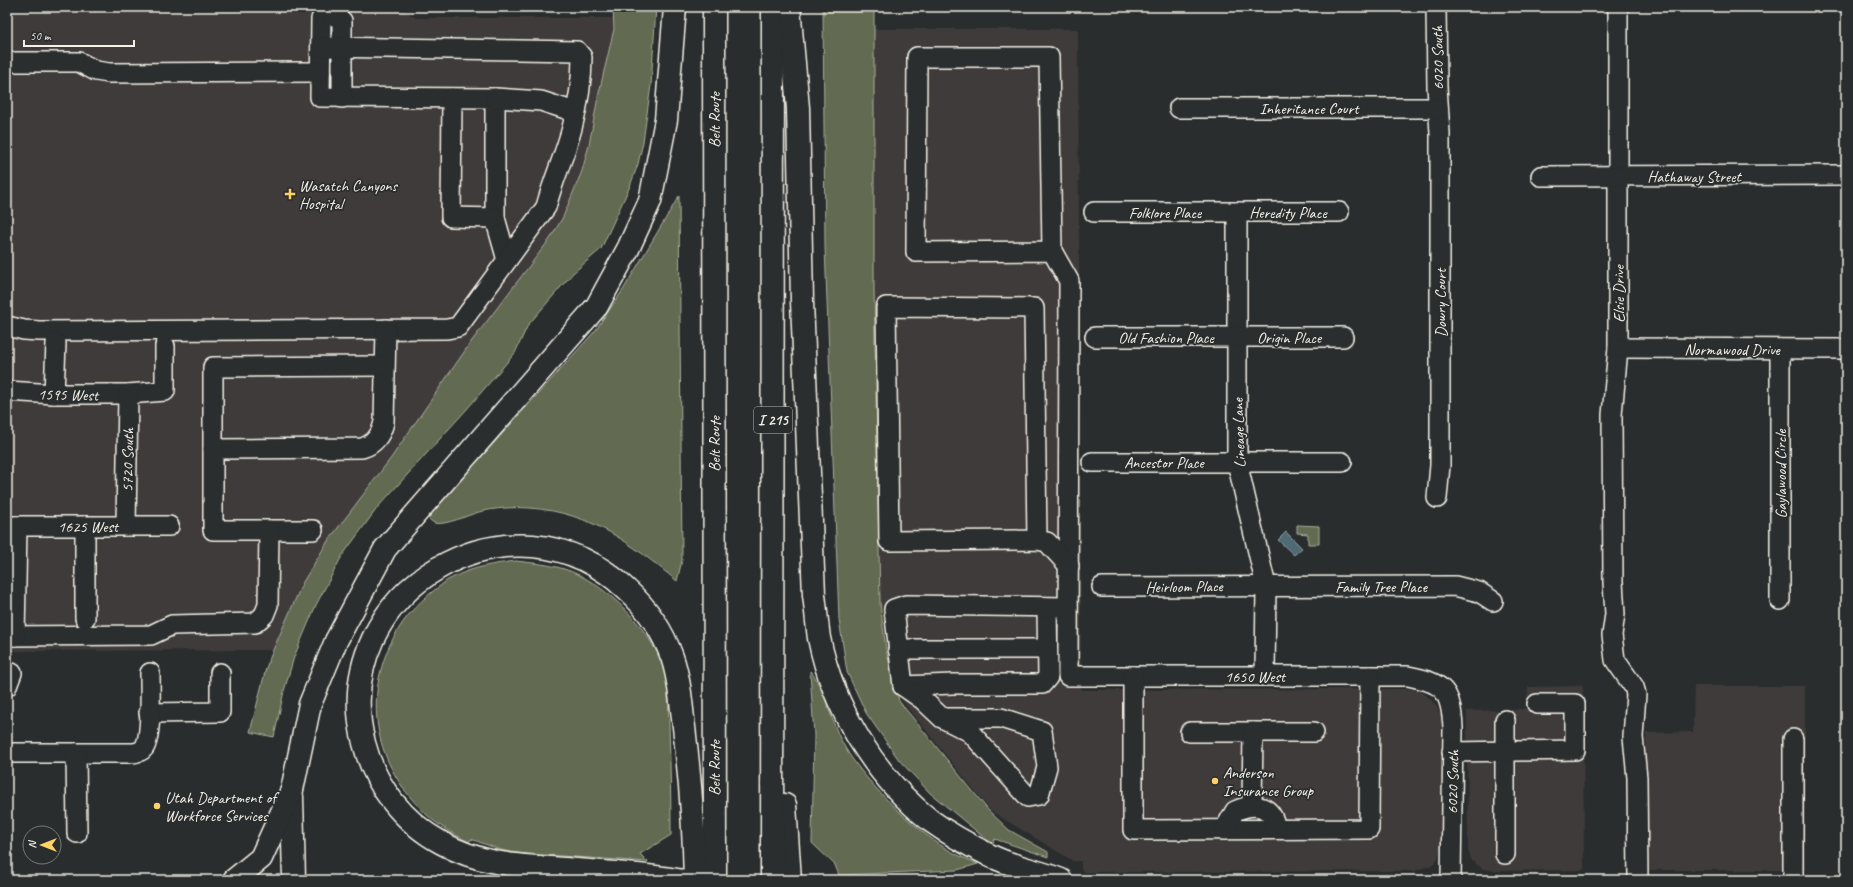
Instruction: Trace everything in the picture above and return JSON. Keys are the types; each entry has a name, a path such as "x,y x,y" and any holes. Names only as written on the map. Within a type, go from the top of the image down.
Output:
{"highway":[{"path":"234,880 261,858 292,790 310,704 336,641 385,548 597,306 628,249 650,201 666,120 675,7"},
{"name":"Belt Route","path":"714,7 715,880"},
{"name":"I 215","path":"772,880 780,834 772,685 774,7"},
{"path":"789,7 798,108 802,301 814,595 820,638 827,666 847,719 875,762 910,801 932,821 961,840 990,856 1061,880"},
{"path":"678,880 649,876 500,864 468,855 450,847 427,835 411,822 386,793 368,755 362,735 359,701 362,675 372,640 381,624 405,593 436,568 474,552 495,546 516,544 535,545 557,549 598,565 616,578 635,597 662,633 673,658 679,684 690,774 695,880"},
{"path":"292,790 294,880"},
{"path":"780,834 790,880"}],"street":[{"name":"6020 South","path":"1436,7 1438,108"},
{"name":"Elsie Drive","path":"1618,7 1618,348 1612,415 1613,582 1615,614 1612,635 1615,660 1634,687 1636,694 1633,737 1637,778 1638,880"},
{"path":"342,98 342,22 328,9 321,19 320,97 342,98 495,98 541,101 575,112"},
{"path":"7,326 24,330 165,338 386,329 447,329 458,327 546,207 552,183 572,127 582,57 577,50 320,47"},
{"path":"942,718 1002,718 1042,731 1047,767 1039,794 1028,797 970,732 942,718 923,700 903,686 894,609 906,605 1047,606 1068,608 1069,281 1052,251 1050,57 916,56 916,252 1052,251"},
{"path":"7,62 79,62 96,71 109,73 320,72"},
{"path":"452,98 451,218 495,218"},
{"path":"495,98 495,218 507,260"},
{"name":"Inheritance Court","path":"1180,108 1438,108"},
{"name":"Dowry Court","path":"1437,498 1440,465 1440,133 1438,108"},
{"name":"Hathaway Street","path":"1541,176 1846,175"},
{"name":"Folklore Place","path":"1094,212 1236,212"},
{"name":"Heredity Place","path":"1236,212 1339,212"},
{"name":"Lineage Lane","path":"1236,212 1236,462 1266,586 1265,676"},
{"path":"1038,540 1034,308 886,307 889,541 1038,540 1047,542 1069,566"},
{"path":"213,449 362,448 370,446 382,432 384,422 384,366 386,329"},
{"name":"Old Fashion Place","path":"1095,337 1236,337"},
{"name":"Origin Place","path":"1236,337 1343,337"},
{"name":"1595 West","path":"7,391 54,394 128,394 164,391 165,338"},
{"path":"54,394 56,343"},
{"name":"Normawood Drive","path":"1618,348 1846,349"},
{"name":"Gaylawood Circle","path":"1780,349 1780,600"},
{"path":"313,530 213,530 213,367 384,366"},
{"name":"5720 South","path":"126,526 128,394"},
{"name":"Ancestor Place","path":"1092,462 1342,462"},
{"path":"12,526 11,636 151,635 172,625 255,623 264,615 268,605 269,530"},
{"name":"1625 West","path":"12,526 169,526"},
{"path":"85,526 85,618"},
{"name":"Heirloom Place","path":"1102,587 1266,586"},
{"name":"Family Tree Place","path":"1266,586 1455,586 1473,590 1493,601"},
{"path":"903,686 953,684 1042,684 1048,677 1047,606"},
{"name":"1650 West","path":"1068,608 1068,676 1408,676 1432,682 1440,687"},
{"path":"898,648 1048,649"},
{"path":"7,753 130,753 140,751 144,747 147,739 150,673"},
{"path":"149,713 220,712 220,673"},
{"path":"1133,676 1133,830 1224,830 1369,829 1370,676"},
{"name":"6020 South","path":"1440,687 1449,703 1452,713 1451,880"},
{"path":"1452,752 1575,750 1575,704 1537,704"},
{"path":"1505,720 1505,854"},
{"path":"1190,732 1314,732"},
{"path":"1252,806 1253,732"},
{"path":"1793,739 1793,880"},
{"path":"76,753 77,833"},
{"path":"1224,830 1235,811 1252,806 1269,811 1274,819 1276,829"}],"shaded area":[{"name":"Wasatch Canyons Hospital","path":"403,10 416,18 613,18 614,29 582,171 563,217 550,239 471,342 391,458 328,541 303,582 273,650 7,651 7,13 394,12"},
{"path":"874,29 1078,29 1081,690 1413,689 1425,694 1436,705 1441,718 1441,846 1438,858 1432,865 1415,871 1084,872 1081,869 1081,861 1073,861 991,811 904,703 897,692 886,650 880,603 874,288"},
{"path":"1583,686 1584,870 1496,871 1483,869 1472,861 1468,851 1467,711 1513,710 1527,708 1528,687"},
{"path":"1694,686 1805,686 1805,870 1646,870 1646,733 1693,732"}],"green space":[{"path":"613,7 656,7 651,85 643,142 638,164 630,186 601,249 573,273 528,325 515,353 467,409 378,507 342,556 316,605 294,657 284,691 274,737 250,732 266,668 303,582 328,541 391,458 471,342 550,239 563,217 582,171 589,145 598,97 614,29"},
{"path":"823,7 874,7 874,288 880,603 886,650 899,701 989,811 1009,830 1048,852 1048,857 995,839 992,844 930,793 899,760 866,713 847,672 839,619 825,247"},
{"path":"679,196 682,560 677,581 643,554 610,532 573,516 530,508 511,508 479,512 439,524 432,522 427,517 595,331 623,290"},
{"path":"1297,525 1319,526 1319,544 1308,544 1308,534 1297,533"},
{"path":"516,561 564,569 580,575 596,585 612,597 641,628 661,661 666,677 668,694 671,835 640,854 648,862 517,853 501,850 471,839 469,842 441,826 426,814 410,797 397,778 387,758 380,738 377,716 377,694 381,672 388,649 397,631 408,615 421,601 446,581 475,569"},
{"path":"810,671 819,685 837,732 849,755 874,786 904,816 936,842 953,853 978,864 957,870 839,875 835,865 812,843 814,735"}],"water":[{"path":"1286,532 1302,548 1294,555 1278,540"}],"place":[{"name":"Wasatch Canyons Hospital","path":"290,194"},
{"name":"Anderson Insurance Group","path":"1215,781"},
{"name":"Utah Department of Workforce Services","path":"157,806"}]}
